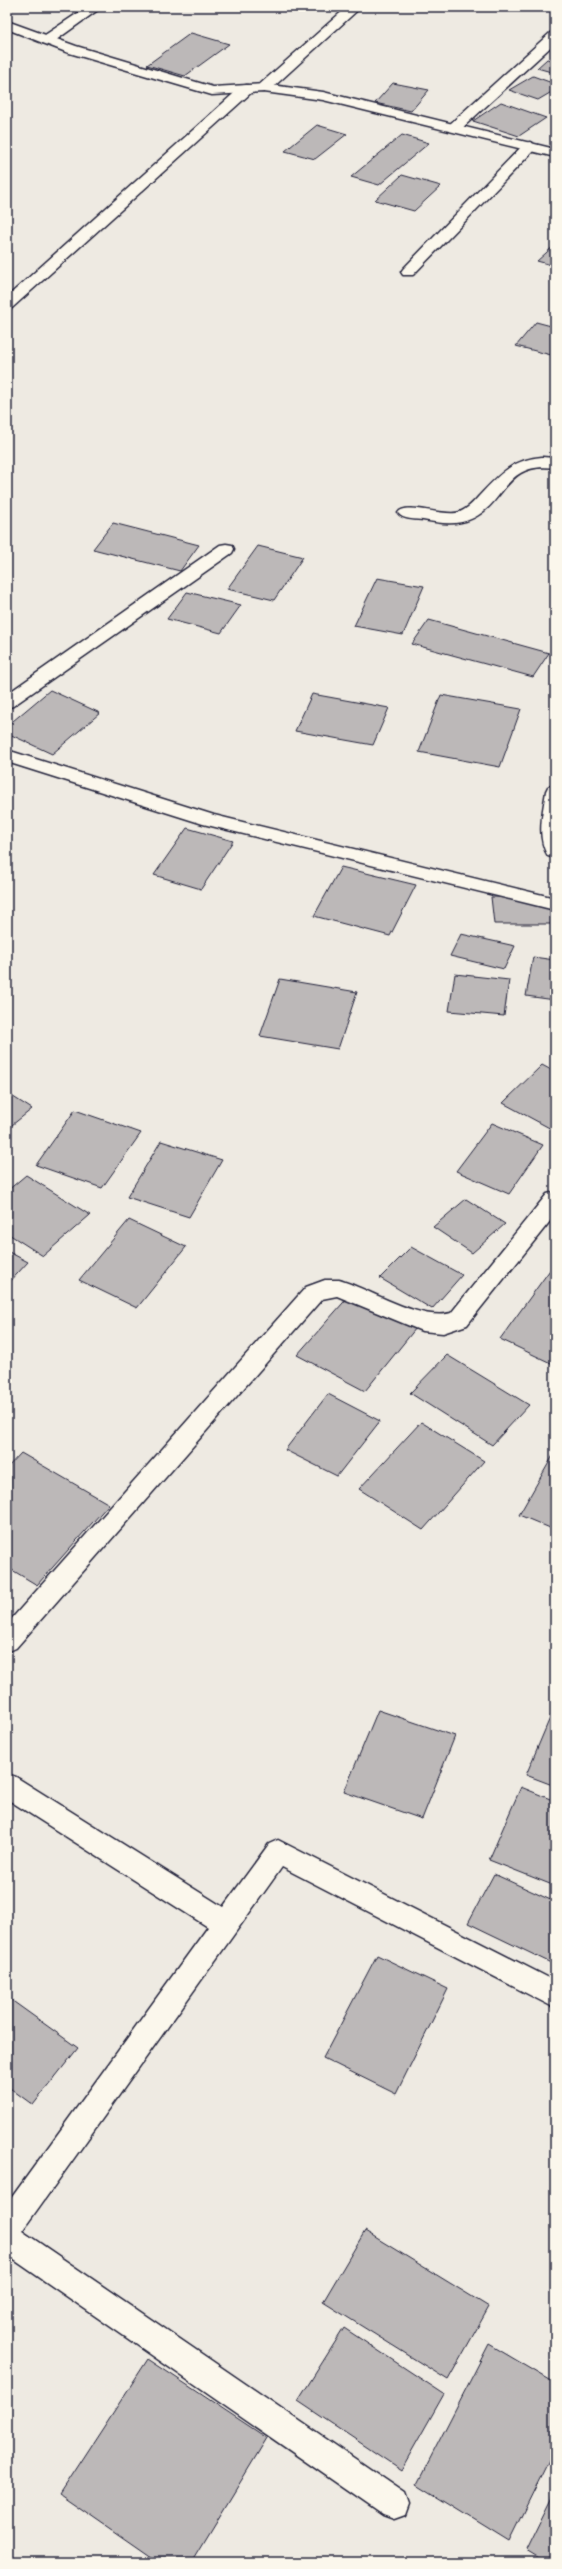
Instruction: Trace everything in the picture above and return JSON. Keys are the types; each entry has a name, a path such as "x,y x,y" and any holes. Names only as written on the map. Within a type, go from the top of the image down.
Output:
{"street":[{"path":"47,40 96,7"},
{"path":"264,88 355,7"},
{"path":"7,24 47,40 212,91 264,88 323,96 555,152"},
{"path":"455,128 555,36"},
{"path":"7,305 247,89"},
{"path":"408,272 530,146"},
{"path":"406,513 448,518 462,517 473,512 520,464 544,460 555,463"},
{"path":"7,702 226,549"},
{"path":"7,756 210,820 555,904"},
{"path":"555,791 550,829 555,852"},
{"path":"7,1641 314,1293 325,1288 339,1288 422,1322 443,1324 459,1319 555,1200"},
{"path":"7,1785 226,1924"},
{"path":"7,2228 278,1852 555,1995"},
{"path":"7,2238 394,2504"}],"building":[{"path":"191,33 229,44 185,76 147,65"},
{"path":"547,59 555,61 555,73 537,68"},
{"path":"533,76 555,84 555,90 538,100 509,90"},
{"path":"393,83 429,90 411,111 375,103"},
{"path":"501,102 546,118 519,136 473,121"},
{"path":"317,125 347,134 315,159 285,151"},
{"path":"402,135 429,143 379,185 351,177"},
{"path":"402,175 441,186 414,211 375,200"},
{"path":"555,245 555,266 537,261"},
{"path":"536,322 555,327 555,356 516,346"},
{"path":"113,523 199,545 180,571 93,549"},
{"path":"258,546 303,557 274,600 227,589"},
{"path":"377,578 424,586 403,635 354,626"},
{"path":"187,592 241,605 221,633 167,619"},
{"path":"429,620 549,653 533,677 412,644"},
{"path":"50,690 100,713 52,754 7,733 7,726"},
{"path":"312,694 389,708 373,745 295,731"},
{"path":"441,695 521,709 500,767 419,752"},
{"path":"187,828 233,841 201,889 154,875"},
{"path":"341,867 416,885 390,936 314,916"},
{"path":"491,897 555,897 555,924 494,924"},
{"path":"461,934 515,946 504,969 450,956"},
{"path":"533,957 555,960 555,1000 526,996"},
{"path":"455,974 509,980 504,1016 449,1011"},
{"path":"280,979 357,992 338,1049 260,1036"},
{"path":"542,1065 555,1072 555,1131 503,1103"},
{"path":"7,1093 32,1109 7,1129"},
{"path":"75,1110 141,1133 102,1188 36,1165"},
{"path":"492,1123 543,1145 509,1194 456,1171"},
{"path":"161,1141 222,1160 189,1217 127,1197"},
{"path":"26,1175 90,1215 43,1256 7,1233 7,1191"},
{"path":"466,1199 505,1224 472,1253 433,1227"},
{"path":"129,1220 186,1247 137,1308 79,1280"},
{"path":"411,1247 462,1275 432,1309 380,1278"},
{"path":"7,1251 28,1262 7,1285"},
{"path":"555,1263 555,1365 500,1339"},
{"path":"350,1295 416,1328 365,1391 297,1355"},
{"path":"447,1355 529,1405 492,1445 410,1393"},
{"path":"328,1394 380,1421 337,1476 285,1450"},
{"path":"421,1422 484,1461 423,1530 359,1489"},
{"path":"555,1452 555,1530 519,1515"},
{"path":"21,1453 109,1504 37,1585 7,1567 7,1468"},
{"path":"555,1706 555,1786 526,1775"},
{"path":"378,1710 455,1736 422,1819 344,1792"},
{"path":"521,1787 555,1801 555,1886 489,1860"},
{"path":"494,1874 555,1902 555,1955 551,1963 468,1923"},
{"path":"377,1955 448,1989 396,2094 323,2058"},
{"path":"7,1997 78,2048 33,2105 7,2086"},
{"path":"365,2231 489,2307 448,2380 323,2302"},
{"path":"344,2328 444,2394 401,2470 298,2401"},
{"path":"489,2344 555,2383 555,2448 509,2541 417,2484"},
{"path":"148,2359 267,2438 192,2562 158,2562 60,2494"},
{"path":"555,2491 555,2562 546,2562 526,2550"}]}
